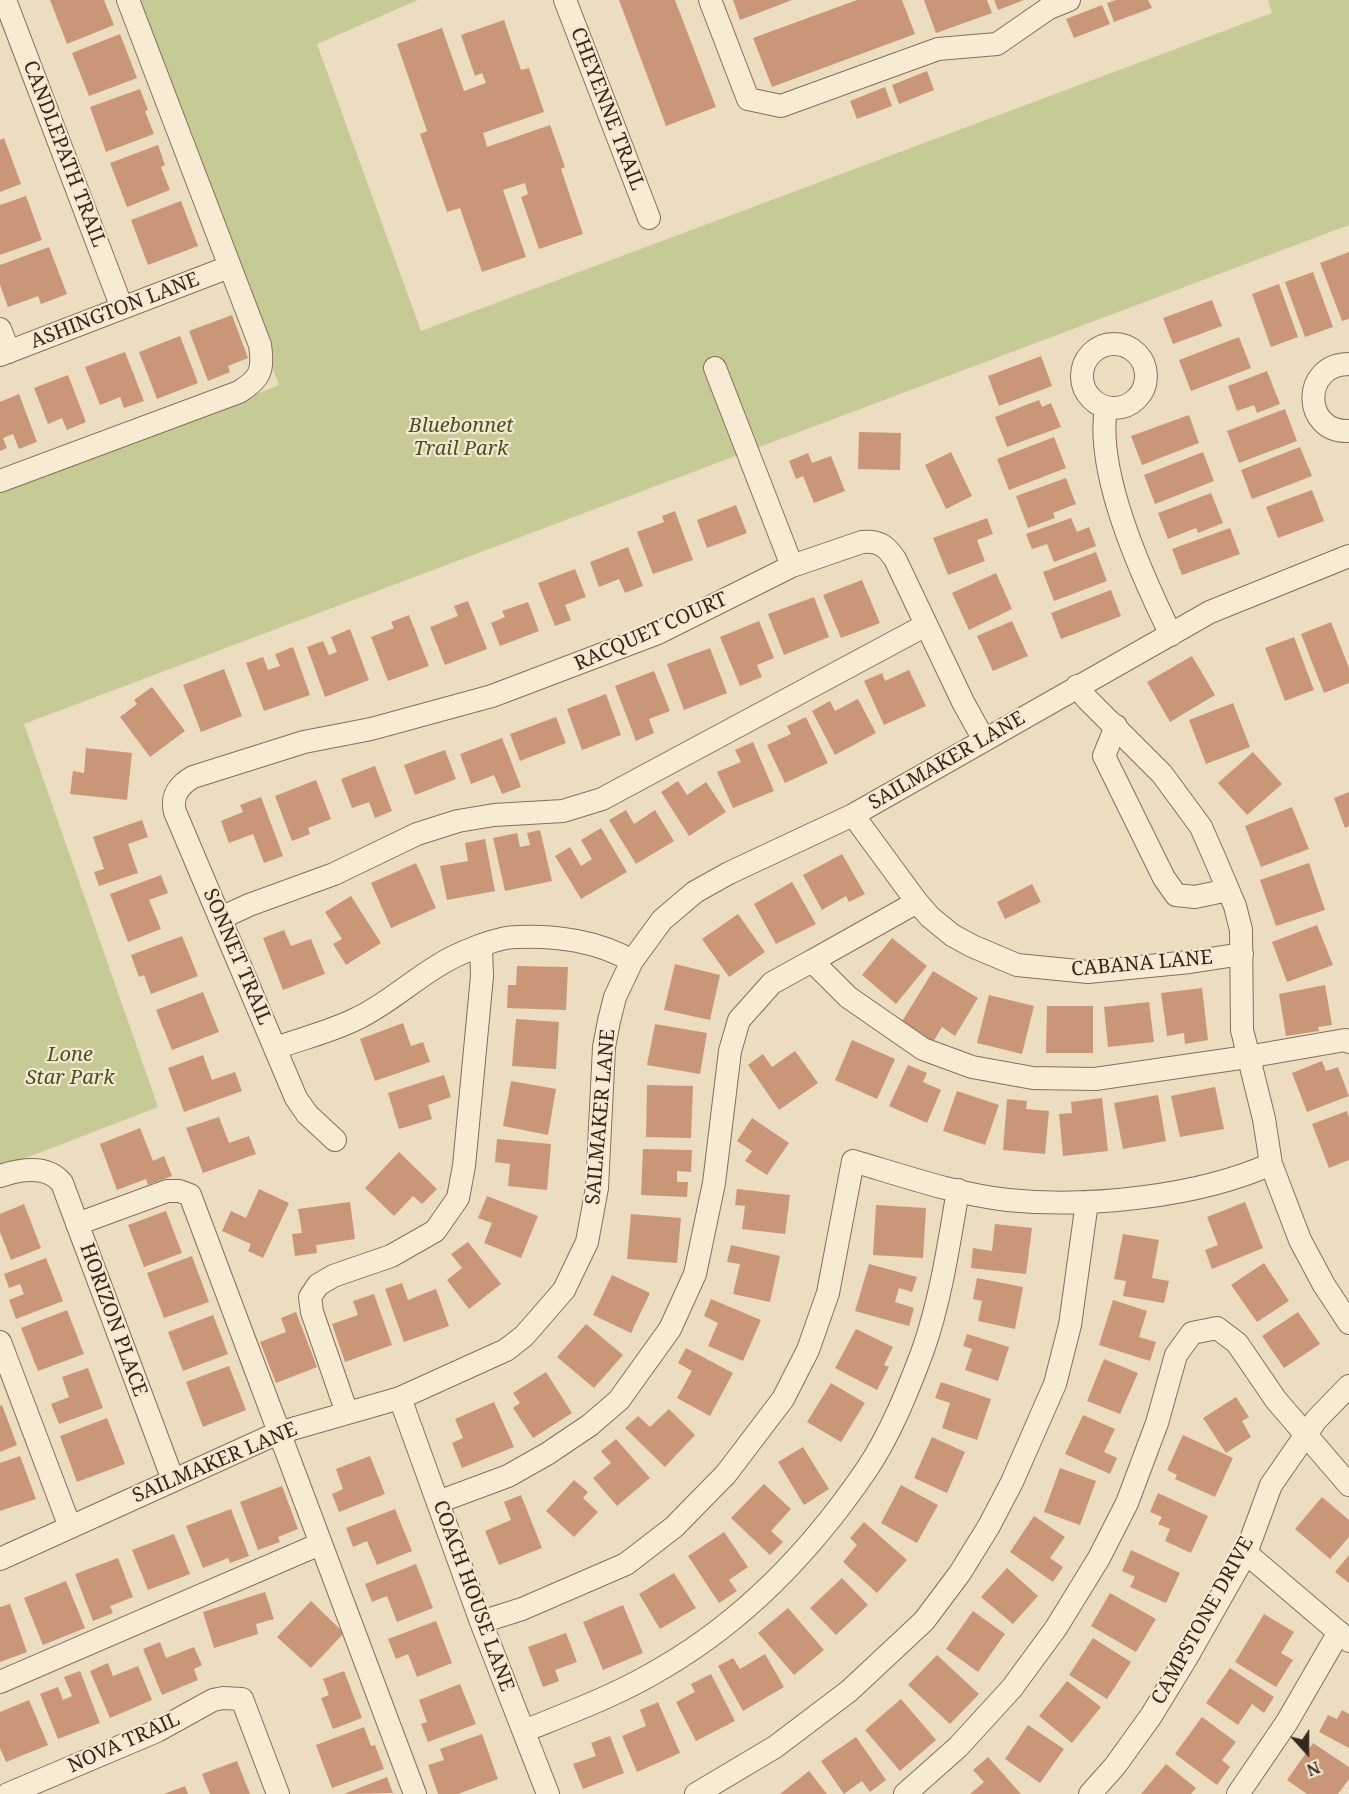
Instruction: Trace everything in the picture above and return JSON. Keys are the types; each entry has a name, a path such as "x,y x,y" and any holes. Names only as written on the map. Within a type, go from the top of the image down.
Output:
{"street":[{"name":"CANDLEPATH TRAIL","path":"5,0 122,308"},
{"path":"0,481 238,392 255,382 262,358 260,345 128,0"},
{"name":"CHEYENNE TRAIL","path":"566,0 649,218"},
{"path":"710,0 748,99 781,106 938,49 997,44 1049,8 1070,0"},
{"name":"ASHINGTON LANE","path":"4,353 229,267"},
{"path":"0,329 4,353"},
{"path":"1348,434 1333,429 1322,421 1315,410 1312,397 1315,384 1323,374 1334,366 1349,364"},
{"path":"715,368 792,566"},
{"path":"1106,408 1103,425 1109,466 1124,523 1145,582 1171,635"},
{"name":"RACQUET COURT","path":"200,774 304,742 381,726 492,696 658,633 792,566 862,542 880,543 887,547 896,559 963,702 984,740"},
{"name":"SAILMAKER LANE","path":"0,1559 278,1433 400,1398 506,1350 524,1336 564,1290 587,1242 597,1188 604,1047 609,1021 615,997 632,961 662,920 695,892 729,873 854,815 1210,612 1349,556"},
{"path":"221,918 249,905 333,874 417,834 494,815 563,811 602,799 926,625"},
{"path":"1077,686 1087,699 1162,774 1200,827 1228,890 1241,930 1242,1030 1271,1164 1300,1240 1324,1285 1349,1323"},
{"path":"1116,726 1104,756 1159,868 1176,895 1195,897 1228,890"},
{"name":"SONNET TRAIL","path":"200,774 186,781 178,790 173,803 175,812 296,1098 307,1114 335,1140"},
{"name":"CABANA LANE","path":"854,815 916,902 930,917 972,946 1017,965 1088,972 1190,962 1242,954"},
{"path":"438,1502 507,1476 547,1454 590,1425 619,1400 670,1329 695,1274 714,1183 730,1051 740,1020 772,983 916,902"},
{"path":"276,1048 358,1018 440,964 481,946 514,936 586,943 615,951 632,961"},
{"path":"346,1413 312,1312 310,1297 318,1285 333,1276 391,1256 435,1231 458,1198 464,1166 482,976 481,946"},
{"path":"812,961 848,998 923,1049 972,1067 1033,1078 1095,1079 1345,1040 1349,1042"},
{"path":"481,1622 522,1609 626,1564 674,1527 726,1474 783,1399 808,1350 828,1293 853,1161 958,1190 1008,1200 1087,1202 1138,1198 1186,1189 1248,1174 1271,1164"},
{"name":"HORIZON PLACE","path":"0,1176 12,1172 43,1170 55,1173 62,1183 173,1480"},
{"path":"524,1731 616,1693 664,1668 709,1638 761,1595 817,1534 868,1467 901,1403 924,1348 945,1268 958,1190"},
{"path":"77,1224 167,1191 179,1191 190,1195 415,1794"},
{"path":"696,1794 776,1747 849,1691 924,1621 960,1573 989,1526 1012,1482 1055,1384 1070,1325 1087,1202"},
{"path":"905,1794 958,1747 1012,1688 1056,1628 1099,1558 1127,1503 1157,1423 1176,1355 1192,1333 1217,1328 1238,1343 1276,1400 1349,1485"},
{"path":"0,1342 70,1527"},
{"name":"CAMPSTONE DRIVE","path":"1090,1794 1115,1766 1151,1716 1246,1553 1271,1485 1316,1420 1349,1386"},
{"name":"COACH HOUSE LANE","path":"400,1398 481,1622 548,1794"},
{"path":"0,1682 320,1544"},
{"path":"1238,1794 1344,1637 1246,1553"},
{"name":"NOVA TRAIL","path":"8,1794 157,1731 213,1700 223,1698 242,1699 278,1794"}],"green space":[{"name":"Bluebonnet Trail Park","path":"135,0 418,0 317,44 421,331 1272,13 1268,0 1349,0 1349,225 24,724 158,1107 0,1168 0,493 279,385"}],"building":[{"path":"50,0 104,0 114,25 67,44"},
{"path":"619,0 675,0 716,107 666,126"},
{"path":"733,0 792,0 740,20"},
{"path":"857,0 902,0 915,34 772,87 753,38"},
{"path":"924,0 987,0 992,13 936,33"},
{"path":"994,0 1024,0 998,10"},
{"path":"1116,0 1148,0 1152,8 1114,22 1107,3"},
{"path":"1102,5 1110,24 1074,38 1066,19"},
{"path":"504,20 521,70 529,68 544,112 483,133 487,147 550,125 565,167 561,169 583,234 539,249 521,197 528,194 525,183 503,190 526,257 482,272 460,208 447,212 420,134 427,131 397,44 442,28 464,91 486,83 482,73 475,76 461,35"},
{"path":"120,34 137,78 89,96 72,53"},
{"path":"927,71 934,90 899,104 892,85"},
{"path":"885,87 892,106 857,119 850,101"},
{"path":"140,89 154,134 106,152 90,107"},
{"path":"4,138 21,184 0,192 0,140"},
{"path":"158,145 165,165 161,167 170,190 127,207 110,163"},
{"path":"26,196 42,240 0,255 0,205"},
{"path":"181,201 198,246 148,265 131,220"},
{"path":"49,247 67,294 41,304 38,296 8,307 0,285 0,265"},
{"path":"1349,252 1349,319 1342,321 1320,263"},
{"path":"1313,272 1333,327 1305,337 1285,282"},
{"path":"1279,284 1298,337 1271,347 1252,294"},
{"path":"1212,300 1222,326 1173,344 1163,318"},
{"path":"232,315 248,358 228,366 230,372 208,381 189,331"},
{"path":"180,336 198,383 157,399 139,352"},
{"path":"1239,337 1251,368 1191,391 1179,360"},
{"path":"125,352 144,401 124,408 120,397 100,405 85,367"},
{"path":"1041,356 1052,386 999,406 988,376"},
{"path":"1267,371 1280,404 1257,413 1254,405 1237,411 1228,386"},
{"path":"68,375 86,422 67,430 62,418 48,424 34,388"},
{"path":"19,394 37,442 19,449 13,434 3,438 7,448 0,451 0,402"},
{"path":"1039,400 1042,407 1051,403 1061,427 1007,447 995,417"},
{"path":"1285,409 1297,441 1239,463 1227,431"},
{"path":"1189,415 1199,443 1142,465 1131,436"},
{"path":"859,432 901,433 900,470 858,469"},
{"path":"1054,437 1066,468 1009,490 997,459"},
{"path":"1300,447 1312,476 1252,499 1241,470"},
{"path":"951,452 972,496 946,509 925,465"},
{"path":"1203,452 1214,481 1155,504 1144,475"},
{"path":"808,453 812,463 831,456 845,491 814,503 803,476 796,479 789,461"},
{"path":"1066,478 1076,504 1053,513 1055,518 1028,528 1016,496"},
{"path":"1312,490 1324,521 1278,538 1266,507"},
{"path":"1211,493 1223,523 1198,533 1196,528 1168,539 1158,513"},
{"path":"736,505 747,533 707,548 697,520"},
{"path":"675,511 693,560 653,574 637,532 664,522 662,516"},
{"path":"987,518 993,534 977,540 985,561 948,575 933,538"},
{"path":"1071,518 1077,532 1089,527 1096,546 1054,562 1047,544 1032,549 1026,534"},
{"path":"1230,528 1240,554 1182,575 1172,549"},
{"path":"628,547 643,586 625,593 619,579 599,587 590,562"},
{"path":"1096,552 1107,581 1054,601 1043,572"},
{"path":"575,569 586,597 565,605 571,620 555,626 538,583"},
{"path":"996,573 1012,609 969,630 952,593"},
{"path":"862,580 880,623 841,638 823,595"},
{"path":"1111,590 1121,616 1061,639 1051,613"},
{"path":"814,597 829,637 784,655 768,614"},
{"path":"468,601 487,649 445,665 430,627 458,616 454,606"},
{"path":"528,602 539,631 500,646 491,623 505,617 502,611"},
{"path":"409,615 429,666 388,681 371,637 394,628 391,622"},
{"path":"759,621 774,658 757,665 762,677 740,686 720,637"},
{"path":"1012,621 1028,656 993,671 977,636"},
{"path":"1331,622 1349,668 1349,683 1324,693 1301,634"},
{"path":"350,629 369,680 325,697 307,647 323,641 329,655 337,652 331,637"},
{"path":"1294,637 1314,690 1285,701 1265,648"},
{"path":"293,647 310,695 264,711 246,663 263,657 268,670 280,666 275,654"},
{"path":"710,648 727,693 684,710 667,664"},
{"path":"1192,656 1215,695 1170,722 1147,682"},
{"path":"224,669 242,716 201,732 183,685"},
{"path":"909,670 926,706 884,725 864,681 882,673 885,681"},
{"path":"654,671 670,711 649,719 654,733 636,741 615,686"},
{"path":"152,687 185,731 150,757 120,717 137,704 134,700"},
{"path":"606,694 621,735 582,750 567,709"},
{"path":"858,699 876,733 835,755 812,711 830,701 835,711"},
{"path":"1233,703 1250,747 1206,764 1189,720"},
{"path":"556,717 566,743 520,761 510,734"},
{"path":"806,717 828,763 785,783 767,745 791,734 787,726"},
{"path":"502,738 521,787 502,794 494,775 471,784 460,754"},
{"path":"753,742 774,791 733,808 717,772 741,762 735,750"},
{"path":"86,748 132,753 127,800 70,794 73,771 84,773"},
{"path":"445,750 456,779 415,795 404,765"},
{"path":"1253,752 1282,784 1247,815 1218,783"},
{"path":"375,766 392,811 375,818 369,802 352,808 341,779"},
{"path":"316,780 331,819 308,828 310,834 292,841 275,796"},
{"path":"678,781 687,795 706,782 726,812 689,836 661,792"},
{"path":"1349,792 1349,826 1345,828 1334,798"},
{"path":"261,797 283,856 264,863 253,834 229,843 221,821 243,812 240,805"},
{"path":"1292,807 1309,849 1261,867 1245,826"},
{"path":"626,810 634,824 655,810 674,841 636,864 609,820"},
{"path":"142,820 148,837 128,844 138,873 99,886 94,872 104,869 93,837"},
{"path":"601,828 627,872 581,899 555,856 570,847 581,866 592,859 581,840"},
{"path":"540,830 552,881 505,891 493,838 517,833 520,847 530,845 527,833"},
{"path":"485,839 495,891 447,900 440,866 468,861 465,843"},
{"path":"842,854 865,894 849,902 846,896 822,910 803,875"},
{"path":"416,863 436,908 391,928 371,883"},
{"path":"1309,863 1325,910 1276,926 1260,880"},
{"path":"161,875 168,893 149,900 161,929 128,942 110,894"},
{"path":"792,882 816,924 776,944 754,904"},
{"path":"1032,884 1041,902 1005,919 997,902"},
{"path":"351,896 381,943 346,965 333,944 342,939 325,912"},
{"path":"738,914 765,952 729,977 702,939"},
{"path":"1317,925 1333,965 1287,982 1272,942"},
{"path":"284,930 291,946 311,939 325,974 283,990 263,938"},
{"path":"182,936 198,976 151,994 144,975 139,977 131,955"},
{"path":"892,938 927,966 896,1004 862,975"},
{"path":"675,964 720,975 710,1020 664,1010"},
{"path":"517,966 568,967 566,1010 507,1008 508,985 516,985"},
{"path":"933,971 978,998 955,1036 942,1027 933,1042 901,1023"},
{"path":"1325,985 1332,1025 1318,1027 1319,1031 1286,1036 1279,994"},
{"path":"1202,988 1208,1040 1185,1044 1184,1033 1167,1036 1161,993"},
{"path":"203,992 219,1032 172,1050 156,1010"},
{"path":"989,995 1034,1006 1022,1054 977,1043"},
{"path":"1149,1002 1154,1042 1108,1047 1104,1007"},
{"path":"1047,1006 1093,1006 1093,1053 1046,1053"},
{"path":"516,1019 559,1022 556,1069 512,1066"},
{"path":"403,1023 411,1046 423,1042 430,1062 375,1081 360,1039"},
{"path":"655,1024 707,1033 700,1074 647,1065"},
{"path":"852,1040 895,1059 877,1099 835,1080"},
{"path":"795,1051 818,1083 779,1110 748,1065 763,1054 772,1067"},
{"path":"203,1055 212,1080 235,1072 242,1091 184,1112 168,1068"},
{"path":"1322,1061 1326,1071 1338,1067 1349,1096 1307,1112 1292,1073"},
{"path":"908,1065 927,1073 923,1082 941,1090 927,1123 889,1106"},
{"path":"444,1075 451,1097 428,1105 432,1119 399,1129 388,1093"},
{"path":"511,1081 556,1089 548,1135 503,1126"},
{"path":"647,1085 693,1086 691,1138 646,1137"},
{"path":"1215,1087 1224,1129 1180,1137 1171,1096"},
{"path":"957,1091 999,1105 985,1145 943,1131"},
{"path":"1158,1095 1166,1141 1123,1149 1114,1103"},
{"path":"1102,1098 1108,1151 1063,1156 1059,1114 1072,1113 1071,1102"},
{"path":"1007,1099 1027,1101 1026,1109 1049,1111 1045,1154 1003,1150"},
{"path":"1347,1111 1349,1160 1329,1168 1312,1124"},
{"path":"219,1117 229,1143 249,1136 256,1154 203,1173 186,1128"},
{"path":"752,1118 789,1143 767,1175 745,1161 752,1151 737,1141"},
{"path":"140,1128 153,1161 164,1156 172,1176 148,1185 146,1179 117,1190 100,1144"},
{"path":"497,1139 551,1144 547,1190 508,1186 510,1164 495,1162"},
{"path":"643,1149 692,1150 691,1172 677,1171 677,1182 688,1182 687,1197 641,1195"},
{"path":"399,1152 437,1189 422,1204 413,1196 394,1216 365,1188"},
{"path":"259,1189 289,1203 263,1258 248,1251 251,1244 222,1231 231,1211 246,1218"},
{"path":"737,1189 790,1195 785,1234 742,1229 745,1206 735,1205"},
{"path":"487,1196 538,1216 521,1258 484,1243 492,1223 478,1218"},
{"path":"350,1202 355,1239 316,1245 317,1253 295,1256 292,1234 302,1233 298,1209"},
{"path":"1245,1202 1263,1248 1212,1269 1205,1250 1218,1245 1207,1217"},
{"path":"24,1204 41,1248 11,1260 0,1232 0,1214"},
{"path":"876,1205 926,1208 923,1258 873,1255"},
{"path":"166,1211 182,1253 144,1267 128,1225"},
{"path":"631,1214 681,1218 677,1263 627,1259"},
{"path":"995,1224 1032,1228 1026,1274 971,1268 973,1248 992,1251"},
{"path":"1123,1234 1159,1240 1152,1278 1169,1281 1164,1303 1123,1296 1126,1281 1114,1279"},
{"path":"468,1242 501,1284 469,1309 447,1280 462,1268 451,1254"},
{"path":"731,1245 780,1256 770,1302 733,1294 740,1264 727,1262"},
{"path":"192,1256 209,1302 164,1318 147,1273"},
{"path":"46,1258 63,1301 16,1319 9,1300 24,1294 20,1284 9,1288 4,1274"},
{"path":"1264,1263 1289,1301 1257,1322 1231,1285"},
{"path":"869,1264 917,1277 912,1292 899,1288 895,1302 914,1308 909,1326 855,1311"},
{"path":"612,1275 650,1293 631,1333 593,1315"},
{"path":"977,1278 1023,1287 1015,1329 978,1321 982,1301 973,1299"},
{"path":"402,1283 408,1300 436,1289 449,1326 404,1342 385,1289"},
{"path":"374,1294 392,1345 345,1362 332,1324 358,1315 353,1301"},
{"path":"711,1299 761,1320 743,1361 708,1346 718,1323 704,1316"},
{"path":"1113,1300 1147,1311 1139,1337 1156,1342 1150,1361 1099,1345"},
{"path":"67,1310 84,1354 38,1371 21,1328"},
{"path":"296,1312 317,1367 276,1383 260,1342 286,1332 281,1318"},
{"path":"1298,1312 1320,1344 1284,1368 1262,1336"},
{"path":"213,1315 228,1354 183,1371 168,1332"},
{"path":"586,1324 623,1355 594,1388 557,1357"},
{"path":"856,1329 893,1347 884,1365 889,1367 877,1390 835,1368"},
{"path":"967,1334 1009,1347 998,1381 965,1370 972,1349 963,1346"},
{"path":"686,1348 733,1373 710,1416 677,1398 692,1371 678,1363"},
{"path":"1104,1359 1138,1373 1120,1414 1087,1401"},
{"path":"229,1366 246,1410 203,1427 186,1382"},
{"path":"88,1368 103,1408 59,1424 51,1404 69,1397 62,1377"},
{"path":"546,1372 572,1413 533,1438 513,1408 520,1403 513,1393"},
{"path":"941,1382 991,1399 977,1440 942,1428 950,1403 935,1398"},
{"path":"831,1383 865,1403 841,1442 807,1422"},
{"path":"1236,1397 1249,1417 1242,1421 1251,1437 1226,1453 1203,1418"},
{"path":"494,1402 514,1447 462,1468 452,1443 463,1438 455,1419"},
{"path":"2,1405 17,1445 0,1452 0,1406"},
{"path":"669,1409 695,1435 665,1467 625,1428 638,1416 650,1427"},
{"path":"1083,1415 1115,1429 1104,1452 1117,1458 1110,1474 1065,1454"},
{"path":"107,1418 125,1464 77,1482 60,1436"},
{"path":"1183,1435 1233,1458 1215,1497 1175,1479 1177,1475 1167,1470"},
{"path":"932,1437 965,1452 947,1493 914,1478"},
{"path":"616,1439 650,1478 617,1506 593,1478 611,1463 601,1451"},
{"path":"803,1447 829,1489 804,1505 778,1462"},
{"path":"20,1456 36,1499 0,1511 0,1463"},
{"path":"370,1456 385,1494 339,1512 332,1494 343,1489 336,1469"},
{"path":"1060,1468 1096,1481 1080,1525 1044,1512"},
{"path":"574,1480 588,1492 583,1498 598,1512 574,1537 546,1511"},
{"path":"764,1484 791,1509 771,1531 783,1542 770,1555 731,1518"},
{"path":"901,1485 938,1505 917,1543 881,1523"},
{"path":"282,1486 298,1529 278,1537 280,1542 258,1550 240,1502"},
{"path":"1158,1493 1208,1516 1191,1553 1165,1541 1170,1529 1158,1524 1162,1517 1150,1512"},
{"path":"521,1495 542,1548 499,1565 485,1531 511,1520 504,1502"},
{"path":"1322,1497 1349,1520 1349,1537 1330,1559 1295,1529"},
{"path":"231,1509 249,1556 230,1563 228,1558 203,1568 186,1526"},
{"path":"395,1509 412,1551 377,1565 367,1541 353,1547 346,1528"},
{"path":"1034,1516 1065,1537 1050,1558 1063,1567 1053,1582 1010,1552"},
{"path":"864,1522 907,1560 877,1593 843,1562 857,1545 850,1538"},
{"path":"724,1532 748,1567 729,1580 737,1591 719,1603 688,1556"},
{"path":"174,1534 190,1574 148,1590 132,1550"},
{"path":"1131,1550 1180,1573 1166,1603 1130,1587 1135,1577 1122,1571"},
{"path":"1349,1555 1349,1583 1335,1572"},
{"path":"118,1558 133,1597 110,1606 113,1613 93,1621 75,1574"},
{"path":"416,1564 433,1608 397,1622 387,1596 372,1602 365,1584"},
{"path":"1007,1568 1038,1596 1013,1624 981,1597"},
{"path":"674,1573 696,1608 660,1629 639,1594"},
{"path":"842,1578 868,1605 836,1635 810,1608"},
{"path":"66,1581 85,1628 43,1645 24,1598"},
{"path":"265,1592 274,1619 256,1624 258,1634 214,1648 203,1612"},
{"path":"1110,1593 1156,1619 1136,1652 1091,1626"},
{"path":"311,1601 344,1633 311,1668 277,1637"},
{"path":"10,1604 27,1652 0,1662 0,1607"},
{"path":"623,1605 643,1653 603,1670 583,1622"},
{"path":"788,1608 824,1650 794,1675 758,1633"},
{"path":"973,1611 1005,1634 978,1672 946,1649"},
{"path":"1264,1614 1294,1632 1281,1653 1293,1660 1276,1687 1235,1662"},
{"path":"436,1621 452,1663 417,1677 408,1654 396,1659 388,1639"},
{"path":"566,1633 577,1662 555,1670 559,1681 543,1687 528,1647"},
{"path":"1093,1638 1131,1662 1107,1699 1069,1675"},
{"path":"160,1642 166,1658 194,1647 202,1665 194,1669 198,1680 162,1695 143,1649"},
{"path":"765,1654 784,1687 743,1711 718,1666 733,1658 740,1669"},
{"path":"937,1655 979,1694 950,1724 908,1685"},
{"path":"108,1663 113,1676 138,1666 152,1700 110,1718 90,1671"},
{"path":"1230,1668 1274,1697 1264,1713 1252,1704 1238,1725 1206,1703"},
{"path":"80,1671 100,1723 58,1739 40,1694 58,1687 63,1700 72,1696 64,1677"},
{"path":"344,1671 362,1718 333,1729 321,1698 329,1695 323,1679"},
{"path":"711,1674 735,1721 696,1741 676,1702 695,1692 691,1684"},
{"path":"1067,1681 1101,1707 1072,1743 1039,1716"},
{"path":"460,1684 476,1724 428,1742 421,1724 427,1722 419,1700"},
{"path":"901,1699 936,1740 900,1771 865,1730"},
{"path":"29,1700 48,1745 6,1762 0,1748 0,1712"},
{"path":"658,1702 680,1753 637,1772 622,1736 646,1726 640,1710"},
{"path":"1342,1710 1349,1714 1349,1748 1319,1732 1328,1715 1337,1719"},
{"path":"1202,1717 1236,1742 1222,1760 1230,1767 1217,1785 1175,1754"},
{"path":"1028,1725 1064,1749 1040,1783 1005,1759"},
{"path":"364,1727 371,1746 375,1745 384,1769 332,1788 316,1745"},
{"path":"482,1734 498,1779 458,1794 438,1794 428,1765 444,1760 440,1749"},
{"path":"610,1736 624,1773 583,1789 573,1764 596,1756 591,1743"},
{"path":"856,1737 886,1780 870,1792 862,1781 844,1794 821,1761"},
{"path":"1313,1743 1349,1767 1349,1779 1338,1794 1307,1794 1287,1780"},
{"path":"988,1757 1021,1794 970,1794 984,1782 973,1770"},
{"path":"237,1761 250,1794 210,1794 202,1774"},
{"path":"1166,1764 1196,1788 1191,1794 1141,1794"},
{"path":"809,1771 827,1794 780,1794"},
{"path":"387,1777 393,1793 344,1794"},
{"path":"185,1786 188,1794 164,1794"}],"park label":[{"name":"Lone Star Park","path":"70,1066"}]}
